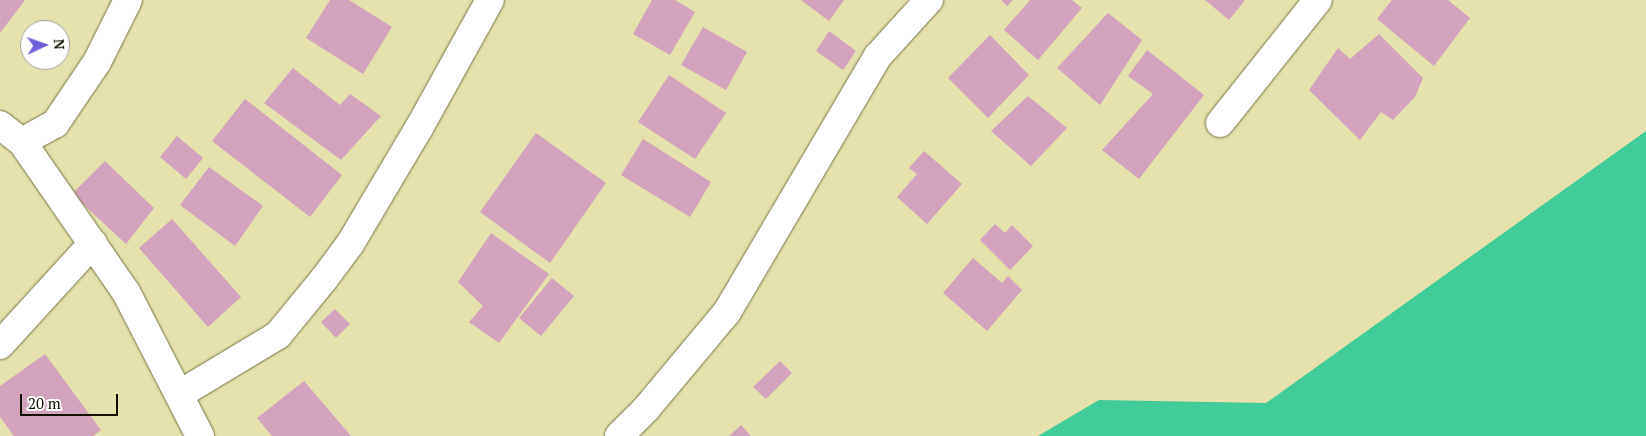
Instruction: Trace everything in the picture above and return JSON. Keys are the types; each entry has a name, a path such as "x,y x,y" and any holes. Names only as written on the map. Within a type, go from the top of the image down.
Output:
{"street":[{"path":"22,142 55,124 97,62 128,0"},
{"path":"180,394 278,335 324,279 350,244 419,128 490,0"},
{"path":"619,436 646,409 727,312 878,56 929,0"},
{"path":"1220,123 1318,0"},
{"path":"0,125 22,142 126,292 200,436"},
{"path":"0,345 93,243"}],"shaded area":[{"path":"1646,131 1646,436 1038,436 1099,400 1266,403"}],"building":[{"path":"0,0 25,0 0,33"},
{"path":"330,0 349,0 392,27 363,74 306,38"},
{"path":"652,0 675,0 695,12 670,55 633,34"},
{"path":"801,0 844,0 829,21"},
{"path":"1001,0 1013,0 1007,6"},
{"path":"1030,0 1072,0 1082,8 1038,60 1004,30"},
{"path":"1205,0 1245,0 1229,20"},
{"path":"1392,0 1448,0 1470,18 1434,66 1377,19"},
{"path":"1108,13 1142,40 1100,105 1057,68"},
{"path":"703,27 747,52 726,90 681,65"},
{"path":"829,31 856,51 843,70 816,51"},
{"path":"1379,34 1423,78 1415,97 1393,120 1381,112 1360,140 1309,90 1338,48 1350,59"},
{"path":"990,35 1029,75 988,118 948,78"},
{"path":"1147,50 1204,95 1139,179 1102,150 1153,94 1128,76"},
{"path":"293,68 340,105 350,94 381,116 341,160 264,103"},
{"path":"669,75 726,113 695,159 638,122"},
{"path":"1028,96 1067,128 1031,166 991,131"},
{"path":"245,99 342,175 310,217 212,141"},
{"path":"536,133 606,183 550,263 480,212"},
{"path":"177,136 203,158 186,179 160,157"},
{"path":"643,139 711,182 690,217 621,175"},
{"path":"924,151 962,184 927,224 897,197 917,174 909,168"},
{"path":"105,161 154,208 126,244 72,194"},
{"path":"209,167 263,206 235,246 180,205"},
{"path":"172,219 241,297 208,327 139,248"},
{"path":"995,224 1005,233 1012,225 1033,246 1010,270 980,240"},
{"path":"491,233 549,274 499,343 469,322 483,306 458,282"},
{"path":"973,258 1002,283 1008,276 1022,290 987,331 943,293"},
{"path":"552,278 574,296 541,336 519,318"},
{"path":"335,309 350,324 336,338 321,322"},
{"path":"45,354 101,430 93,436 14,436 0,417 0,386"},
{"path":"780,361 792,373 766,399 753,387"},
{"path":"304,381 351,436 272,436 257,418"},
{"path":"741,425 751,436 729,436"}]}
